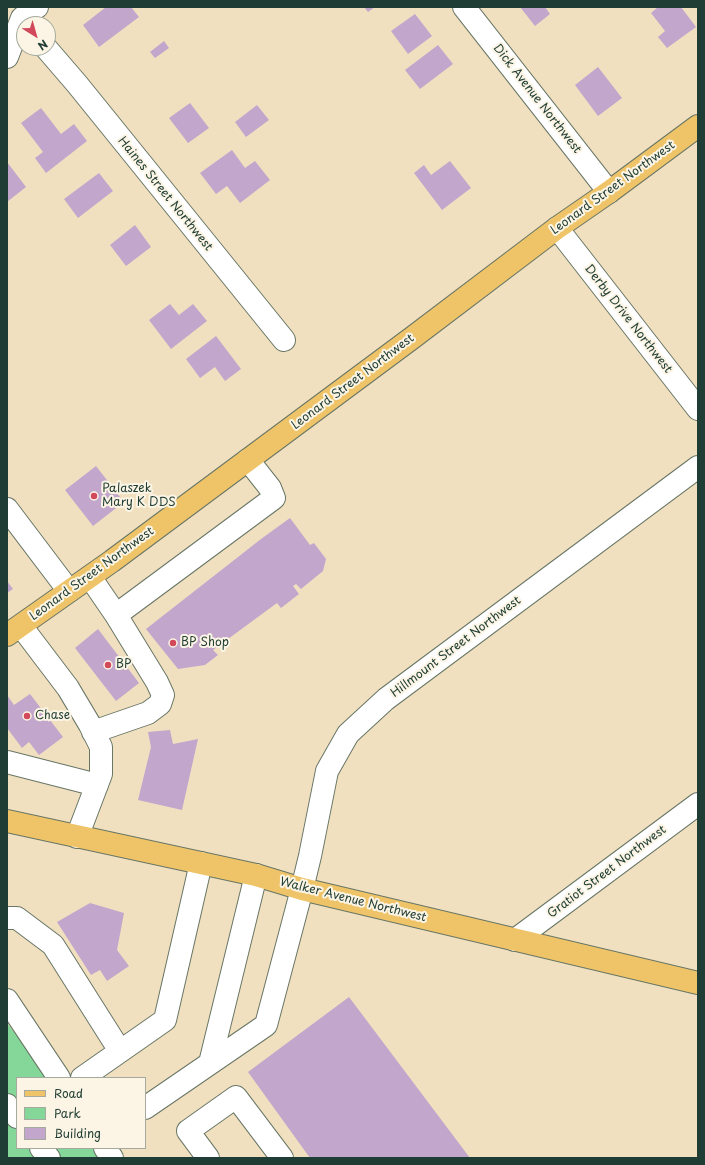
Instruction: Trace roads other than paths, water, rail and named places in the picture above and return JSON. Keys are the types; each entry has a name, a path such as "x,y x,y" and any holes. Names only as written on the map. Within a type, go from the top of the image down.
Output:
{"main road":[{"name":"Leonard Street Northwest","path":"14,631 248,460 557,228 609,192 698,126"},
{"name":"Walker Avenue Northwest","path":"7,821 256,875 302,890 698,983"}],"street":[{"name":"Dick Avenue Northwest","path":"464,7 609,192"},
{"path":"7,57 26,14"},
{"name":"Haines Street Northwest","path":"53,56 284,340"},
{"name":"Derby Drive Northwest","path":"557,228 692,387 698,409"},
{"path":"116,615 274,498 270,488 248,460"},
{"name":"Hillmount Street Northwest","path":"146,1107 266,1025 302,890 327,771 348,734 386,699 698,467"},
{"path":"7,509 69,591"},
{"path":"90,576 116,615 157,682 163,695 160,704 148,713 93,732"},
{"path":"14,631 68,688 100,747 101,774 78,837"},
{"path":"7,762 97,785"},
{"name":"Gratiot Street Northwest","path":"515,940 698,804"},
{"path":"83,1077 164,1020 201,863"},
{"path":"210,1063 256,875"},
{"path":"7,918 17,918 52,945 120,1051"},
{"path":"7,1000 58,1077"},
{"path":"208,1158 188,1131 236,1097 282,1158"},
{"path":"7,1105 16,1116"},
{"path":"42,1149 49,1158"},
{"path":"106,1149 112,1158"}],"place":[{"name":"Palaszek Mary K DDS","path":"94,496"},
{"name":"BP Shop","path":"173,643"},
{"name":"BP","path":"108,665"},
{"name":"Chase","path":"27,716"}]}
